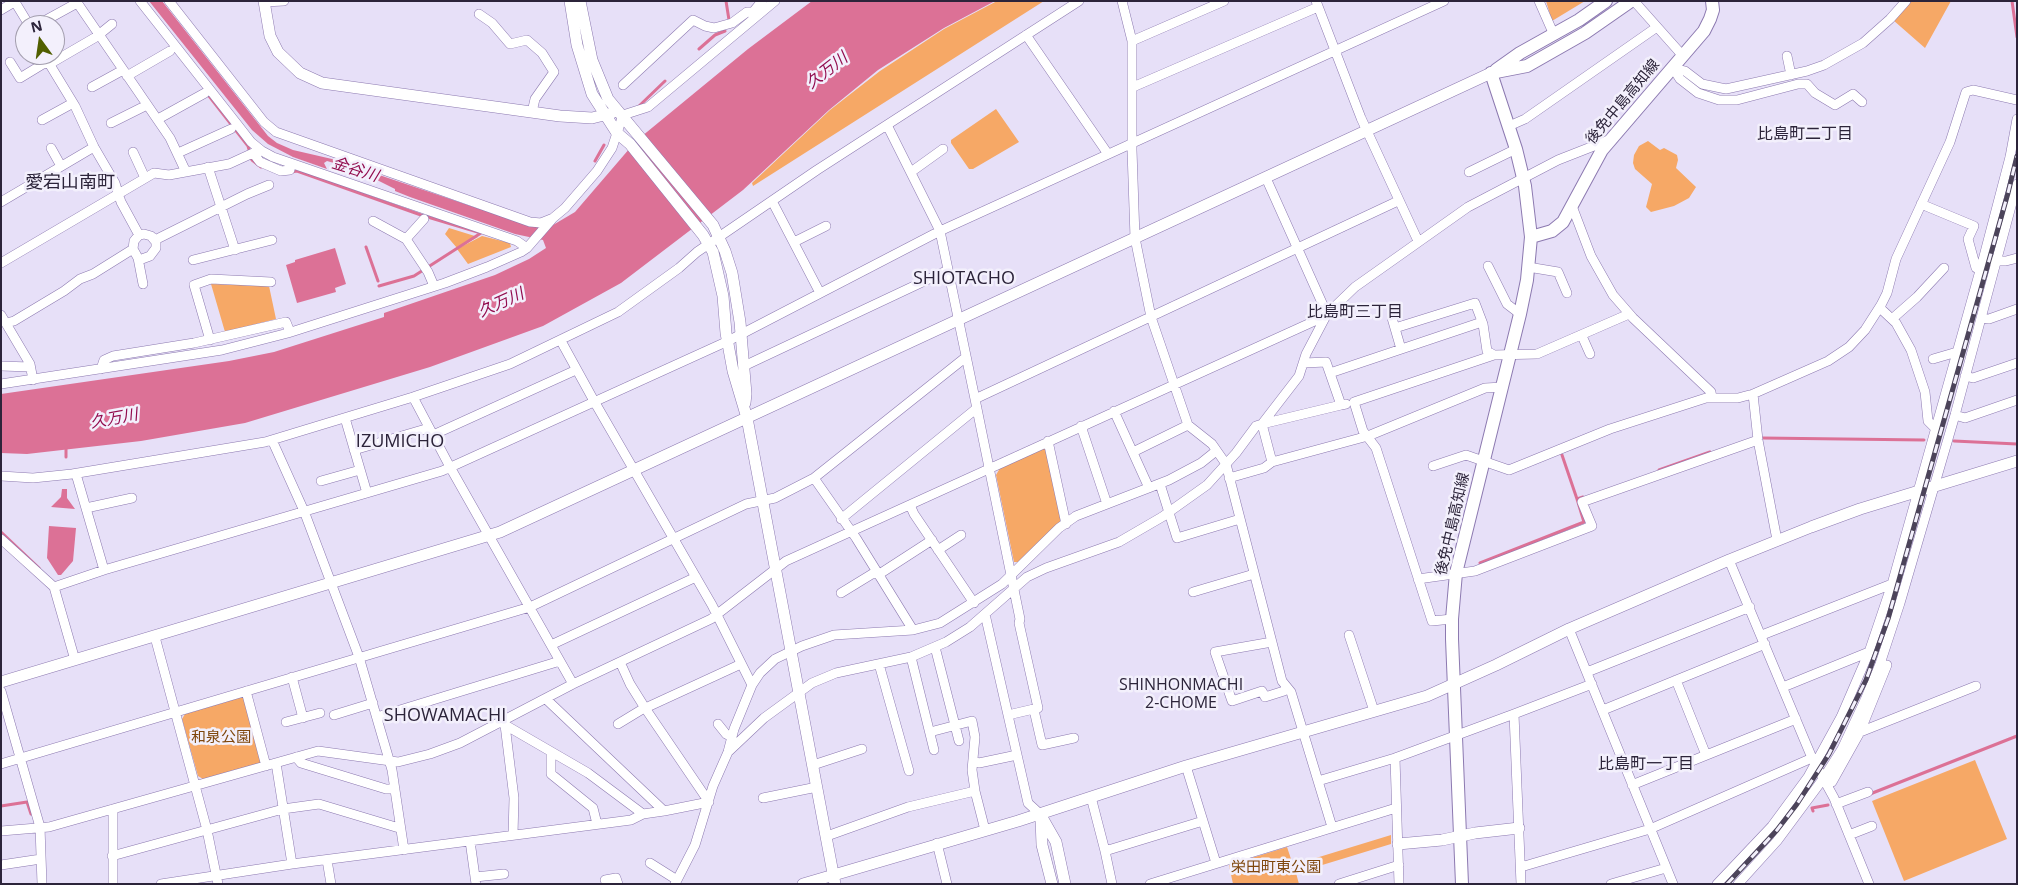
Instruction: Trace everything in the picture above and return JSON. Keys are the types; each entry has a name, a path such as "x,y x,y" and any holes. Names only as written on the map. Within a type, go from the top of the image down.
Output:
{"main road":[{"path":"1491,73 1520,53 1554,35 1606,1"},
{"path":"1491,73 1527,66 1585,33 1632,1"},
{"name":"後免中島高知線","path":"1531,237 1554,230 1563,222 1602,150 1704,31 1713,10 1712,1"},
{"name":"後免中島高知線","path":"1462,884 1452,619 1456,573 1528,280 1531,237 1523,178 1516,149 1491,73"}],"street":[{"path":"140,1 252,142 268,154 529,246"},
{"path":"169,1 264,122 276,132 530,222 541,222 553,218"},
{"path":"284,1 264,2 270,36 275,48 294,69 313,80 322,83 580,118 605,116 648,107 675,87 753,16 775,1"},
{"path":"570,1 577,45 592,94 617,133 630,144 706,240 714,258 723,296 728,341 739,396 746,413"},
{"path":"580,1 592,60 608,99 712,224 719,237 732,273 741,334 746,413 835,879"},
{"path":"753,16 762,1"},
{"path":"1,476 34,478 76,474 272,440 413,397 510,364 618,312 679,268 706,240 719,237 887,125 1079,1"},
{"path":"1122,1 1132,41 1132,143 1135,238 1151,317 1188,425 1212,444 1226,464 1282,680 1291,692 1332,827"},
{"path":"1132,41 1224,1"},
{"path":"54,587 104,570 450,467 728,341 940,231 1444,1"},
{"path":"1539,1 1554,35"},
{"path":"1632,1 1683,56"},
{"path":"1672,68 1685,71 1702,84 1726,89 1791,75 1824,65 1862,42 1890,20 1906,1"},
{"path":"1,10 16,2 23,15"},
{"path":"54,15 77,2 98,35 158,119 178,153 186,172"},
{"path":"1133,87 1317,4 1367,131 1418,241"},
{"path":"623,84 693,20 714,28 732,23 747,12 753,16"},
{"path":"479,14 492,22 510,44 527,40 542,53 554,72 535,99 532,112"},
{"path":"65,55 98,35 112,24"},
{"path":"1510,126 1525,119 1657,28"},
{"path":"1026,35 1108,154"},
{"path":"92,87 170,51"},
{"path":"1787,56 1791,75"},
{"path":"10,62 20,78 38,65"},
{"path":"50,65 73,103 94,147 116,183 118,193 139,235"},
{"path":"1672,68 1680,79 1698,93 1719,100 1737,100 1798,84 1807,84 1815,93 1835,105 1853,94 1862,102"},
{"path":"1,682 490,536 634,470 746,413 959,319 1491,73"},
{"path":"1433,466 1466,455 1509,470 1610,428 1712,398 1738,398 1753,394 1828,362 1859,336 1880,308 1887,293 1896,259 1950,142 1966,92 1973,90 2017,100"},
{"path":"158,119 205,93"},
{"path":"42,120 73,103"},
{"path":"111,123 147,105"},
{"path":"1,384 222,350 290,332 488,267 529,246 597,171 612,148 621,113"},
{"path":"1718,884 1772,826 1792,799 1841,717 1870,652 1892,584 1982,265 2010,157 2017,120"},
{"path":"887,125 940,231 959,319 1020,619 1019,622 1038,708 1008,716"},
{"path":"178,153 231,129"},
{"path":"1,831 49,827 318,751 398,762 430,754 460,743 503,724 573,684 717,615 786,560 1327,314 1356,287 1468,207 1578,151 1610,140"},
{"path":"1,202 94,147"},
{"path":"51,148 61,166"},
{"path":"911,172 943,149"},
{"path":"1468,172 1516,149"},
{"path":"133,152 145,178"},
{"path":"1,263 154,173 169,175 186,172 237,162 251,154 277,162 285,160"},
{"path":"251,154 260,162 281,171 290,170"},
{"path":"208,167 235,250"},
{"path":"1266,178 1327,314"},
{"path":"1738,884 1777,841 1825,781 1865,700 1880,664 1955,416 2017,184"},
{"path":"155,240 221,206 269,185"},
{"path":"772,201 820,293"},
{"path":"841,519 976,403 1151,317 1398,201"},
{"path":"1921,204 1974,226 1968,239 1976,268 2017,258"},
{"path":"1572,206 1585,243 1598,270 1613,294 1629,314 1711,392 1712,398"},
{"path":"406,239 424,219"},
{"path":"374,221 406,239 427,269 434,286"},
{"path":"794,242 826,226"},
{"path":"138,258 145,259 156,248 155,240 148,234 139,235 134,242 133,249 138,258 143,284"},
{"path":"193,260 272,240"},
{"path":"4,319 14,321 80,279 93,274 133,249"},
{"path":"1488,266 1507,304 1520,314"},
{"path":"1528,267 1558,272 1567,293"},
{"path":"1892,319 1917,297 1944,268"},
{"path":"744,366 948,270"},
{"path":"210,340 191,285 210,279 271,282"},
{"path":"1395,328 1475,303 1482,322 1487,351 1494,355"},
{"path":"1880,308 1892,319 1912,350 1925,392 1928,421 1935,428"},
{"path":"1980,318 1989,318 2017,310"},
{"path":"1262,424 1299,376 1306,354 1327,314"},
{"path":"728,752 742,741 764,718 812,683 836,673 911,657 936,647 962,633 1027,577 1046,568 1119,542 1168,512 1207,485 1256,426 1354,402 1494,355 1537,354 1629,314"},
{"path":"1392,318 1401,350"},
{"path":"4,319 30,367 33,380"},
{"path":"101,369 104,360 113,356 210,340 286,322 290,332"},
{"path":"1330,373 1482,322"},
{"path":"1582,336 1590,354"},
{"path":"561,341 696,577 752,685"},
{"path":"1933,359 1957,352"},
{"path":"1,764 530,608 746,504 775,498 814,478 966,357"},
{"path":"1304,363 1326,362 1341,405"},
{"path":"1965,376 1973,378 2017,363"},
{"path":"1,366 30,367"},
{"path":"354,450 431,431 576,370"},
{"path":"1229,478 1264,468 1272,462 1368,436 1486,388 1503,387"},
{"path":"1753,394 1758,440 1777,540"},
{"path":"413,397 450,467 573,684"},
{"path":"1955,416 1965,418 2017,400"},
{"path":"1354,402 1364,431 1376,448 1432,621 1452,619"},
{"path":"1114,411 1149,488"},
{"path":"345,418 367,493"},
{"path":"1262,424 1272,462"},
{"path":"1132,452 1188,425"},
{"path":"1081,426 1107,504"},
{"path":"272,440 304,511 359,657 390,761 399,828 404,850"},
{"path":"1418,579 1475,571 1592,526 1582,502 1758,440"},
{"path":"1048,441 1066,524"},
{"path":"650,863 676,882 695,845 713,786 728,752 752,685 768,665 791,651 820,639 842,634 912,630 937,625 974,603 1010,576 1076,516 1160,484 1201,463 1216,451"},
{"path":"803,884 835,879 937,844 1040,814 1186,766 1427,696 1496,666 1569,629 1777,540 1860,509 2017,462"},
{"path":"321,481 360,470"},
{"path":"76,474 104,570"},
{"path":"814,478 878,573 912,630"},
{"path":"1160,484 1177,538 1240,520"},
{"path":"86,508 132,498"},
{"path":"910,505 914,514 974,603"},
{"path":"938,550 961,535"},
{"path":"1,539 54,587 75,660"},
{"path":"841,593 872,574 881,573 932,540"},
{"path":"1728,560 1750,607 1814,761 1836,804 1868,884"},
{"path":"1193,592 1254,574"},
{"path":"551,645 696,577"},
{"path":"1603,710 1676,680 1892,584"},
{"path":"1587,672 1750,607"},
{"path":"985,614 1028,803 1040,814 1056,842 1065,884"},
{"path":"1569,629 1672,884"},
{"path":"1349,635 1374,711"},
{"path":"155,637 207,830 217,880"},
{"path":"1272,642 1215,652 1232,701 1262,692 1265,697 1284,692 1286,686"},
{"path":"936,647 959,740"},
{"path":"1783,687 1870,652"},
{"path":"911,657 934,750"},
{"path":"377,717 560,661"},
{"path":"620,662 630,684 709,802"},
{"path":"618,724 646,708 741,664"},
{"path":"879,664 909,771"},
{"path":"1825,781 1832,782 1860,732 1887,665"},
{"path":"292,677 303,718"},
{"path":"1676,680 1706,756"},
{"path":"1318,782 1395,758 1592,684"},
{"path":"1860,732 1976,686"},
{"path":"1,691 40,827 42,884"},
{"path":"246,691 266,766"},
{"path":"546,699 664,811"},
{"path":"334,715 373,703"},
{"path":"1034,710 1042,745 1074,738"},
{"path":"286,722 320,713"},
{"path":"1514,714 1522,884"},
{"path":"1632,785 1796,719"},
{"path":"930,732 972,721 976,737 972,770 975,791 985,830"},
{"path":"503,724 588,773 642,814"},
{"path":"503,724 514,798 513,835"},
{"path":"718,724 726,734 732,737"},
{"path":"813,765 862,749"},
{"path":"551,752 551,774 593,808 597,824"},
{"path":"973,761 979,763 1018,755"},
{"path":"296,757 301,763 386,789 395,790"},
{"path":"1395,758 1399,884"},
{"path":"1521,866 1650,829 1814,761"},
{"path":"276,763 292,864"},
{"path":"1186,766 1216,863"},
{"path":"763,798 818,787"},
{"path":"827,836 908,807 975,791"},
{"path":"1836,804 1868,792"},
{"path":"1091,797 1112,884"},
{"path":"161,884 217,880 292,864 631,820 642,814 709,802"},
{"path":"112,856 283,809 318,804 399,828"},
{"path":"1150,884 1396,808"},
{"path":"113,809 113,884"},
{"path":"1040,814 1042,845 1052,884"},
{"path":"1105,852 1203,821"},
{"path":"1849,835 1872,826"},
{"path":"1398,844 1442,840 1519,828"},
{"path":"470,841 476,880 504,874"},
{"path":"937,844 947,884"},
{"path":"1,865 41,859"},
{"path":"327,860 331,884"},
{"path":"1339,884 1398,866"},
{"path":"1611,884 1666,868"},
{"path":"605,880 616,878 618,884"}],"green space":[{"path":"997,1 1044,1 753,186 752,183 830,110 880,71 944,29"},
{"path":"1546,1 1585,1 1552,21"},
{"path":"1908,1 1951,1 1925,48 1893,20"},
{"path":"996,109 1019,142 973,169 969,169 951,143 951,140"},
{"path":"1648,141 1660,150 1664,148 1677,155 1676,168 1696,187 1689,198 1674,206 1651,212 1646,207 1652,184 1635,169 1633,163 1634,155 1639,146"},
{"path":"449,228 478,237 457,248 445,234"},
{"path":"482,236 510,243 511,247 468,264 457,249"},
{"path":"211,284 269,286 276,319 225,332"},
{"path":"1044,448 1047,451 1060,522 1018,562 1014,562 996,475 1000,468"},
{"name":"和泉公園","path":"242,697 245,699 261,759 260,763 203,779 198,776 182,719 185,714"},
{"path":"1975,760 2007,839 1904,881 1872,801"},
{"name":"栄田町東公園","path":"1391,835 1391,844 1296,873 1299,884 1233,884 1229,865 1287,847 1293,865"}],"water":[{"path":"149,1 162,1 268,136 277,143 293,150 332,159 527,225 540,226 553,225 575,212 636,141 748,49 812,1 995,1 944,28 878,70 829,110 743,190 621,283 543,326 430,367 245,423 141,441 27,454 1,453 1,394 229,361 274,352 384,317 384,313 495,275 529,259 546,248 543,240 515,234 410,197 369,176 341,165 327,161 324,163 327,169 293,157 268,144 252,130"},
{"path":"335,248 346,284 335,288 336,292 297,303 286,265 295,262 295,260"},
{"path":"62,489 67,489 67,498 75,509 51,507 61,497"},
{"path":"49,526 76,528 73,561 61,575 58,575 47,558"}],"waterway":[{"path":"726,1 729,20"},
{"path":"2012,1 2017,37"},
{"path":"699,49 715,35 725,31"},
{"path":"638,107 665,81"},
{"path":"209,96 248,146 252,160 261,167"},
{"path":"595,161 604,145"},
{"path":"291,172 297,171 421,215 481,233 414,276 379,286"},
{"path":"366,247 378,281"},
{"path":"1762,438 1924,440"},
{"path":"1954,441 2017,444"},
{"path":"66,447 66,457"},
{"path":"1659,470 1710,452"},
{"path":"1562,455 1577,499"},
{"path":"1480,563 1584,522 1577,499 1583,497"},
{"path":"1,532 39,568"},
{"path":"1870,794 2017,736"},
{"path":"1,806 27,802 31,814"},
{"path":"1813,811 1812,808 1828,805"}],"railway":[{"path":"1727,884 1777,830 1797,804 1829,754 1866,680 1888,619 2017,156"}],"district":[{"name":"比島町二丁目","path":"1805,134"},
{"name":"愛宕山南町","path":"70,183"},
{"name":"SHIOTACHO","path":"964,279"},
{"name":"比島町三丁目","path":"1355,312"},
{"name":"IZUMICHO","path":"400,442"},
{"name":"SHINHONMACHI 2-CHOME","path":"1181,694"},
{"name":"SHOWAMACHI","path":"445,716"},
{"name":"比島町一丁目","path":"1646,764"}],"water label":[{"name":"久万川","path":"827,71"},
{"name":"金谷川","path":"355,170"},
{"name":"久万川","path":"501,303"},
{"name":"久万川","path":"114,419"}]}
